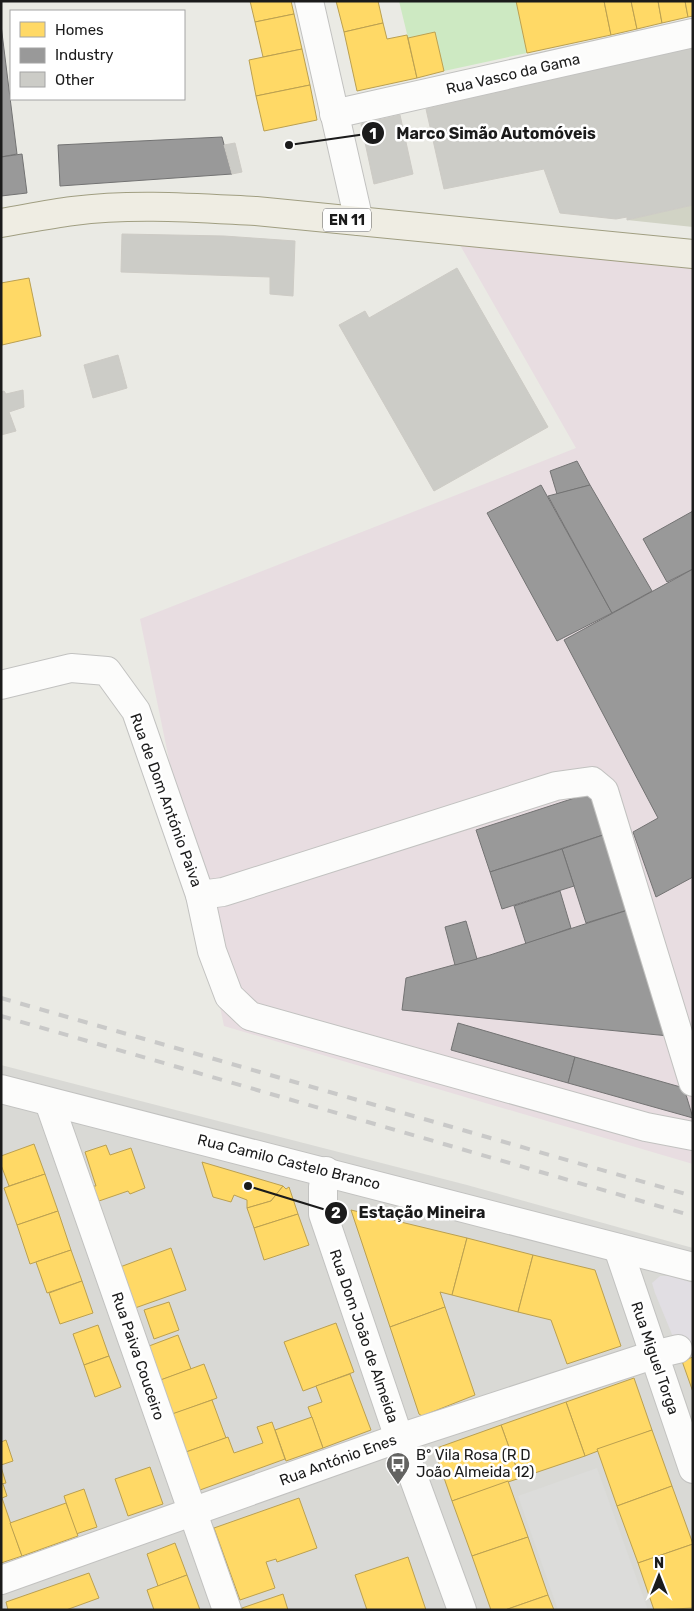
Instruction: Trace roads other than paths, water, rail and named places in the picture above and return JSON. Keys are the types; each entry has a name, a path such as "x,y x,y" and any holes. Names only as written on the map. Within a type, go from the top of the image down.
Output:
{"main road":[{"name":"EN 11","path":"1,224 74,211 134,207 256,211 693,254"}],"street":[{"path":"309,1 359,221"},
{"name":"Rua Vasco da Gama","path":"334,114 693,33"},
{"name":"Rua de Dom António Paiva","path":"1,686 71,668 107,671 136,711 200,895 212,951 229,996 250,1016 646,1128 693,1136"},
{"path":"200,895 223,892 556,786 592,781 604,791 693,1082"},
{"name":"Rua Camilo Castelo Branco","path":"1,1089 326,1171 693,1268"},
{"name":"Rua Paiva Couceiro","path":"49,1102 227,1610"},
{"name":"Rua Dom João de Almeida","path":"326,1171 323,1187 323,1214 398,1438 462,1610"},
{"name":"Rua Miguel Torga","path":"618,1248 666,1352 693,1468"},
{"name":"Rua António Enes","path":"1,1580 398,1438 666,1352"}],"railway":[{"path":"1,998 693,1196"},
{"path":"1,1016 693,1216"}],"place":[{"name":"Marco Simão Automóveis","path":"289,145"},
{"name":"Estação Mineira","path":"248,1186"},
{"name":"Bº Vila Rosa (R D João Almeida 12)","path":"398,1485"}]}
